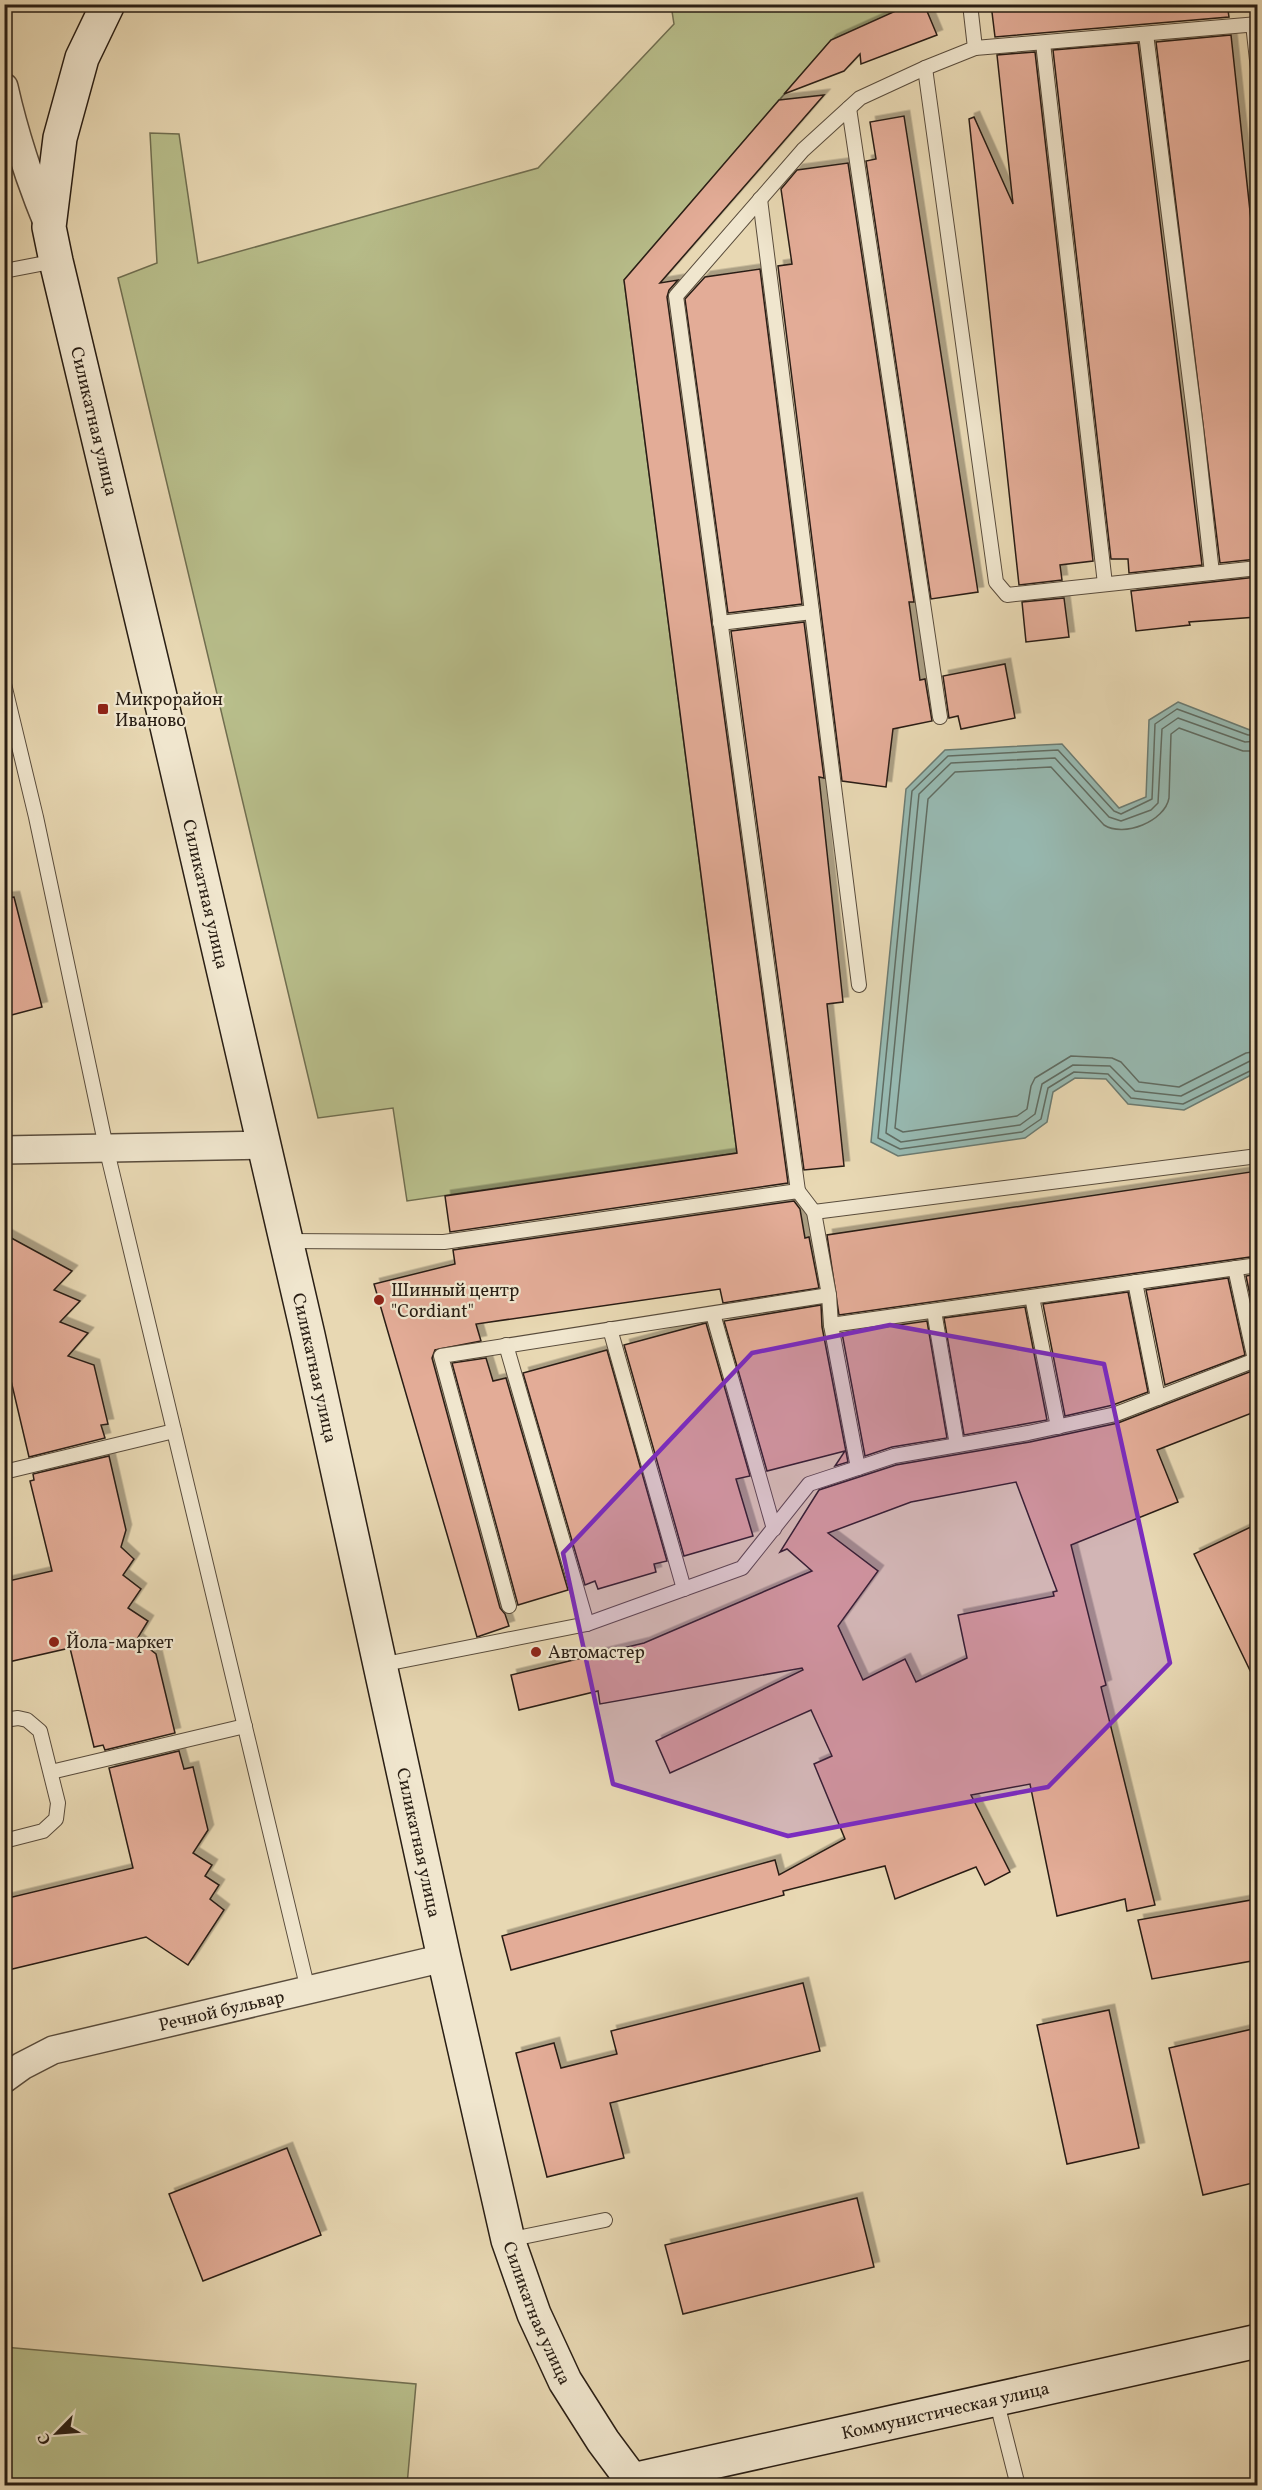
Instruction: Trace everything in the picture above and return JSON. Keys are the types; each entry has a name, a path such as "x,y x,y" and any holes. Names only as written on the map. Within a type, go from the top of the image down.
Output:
{"street":[{"name":"Силикатная улица","path":"108,4 82,58 63,127 49,227 56,261 264,1144 508,2240 534,2314 565,2380 603,2441 633,2483"},
{"path":"4,87 12,124 28,174 49,227"},
{"path":"4,1150 264,1144"},
{"name":"Речной бульвар","path":"4,2079 22,2066 53,2050 444,1958"},
{"name":"Коммунистическая улица","path":"633,2483 1257,2341"}],"lane":[{"path":"970,4 975,48"},
{"path":"858,1468 831,1325 829,1295 814,1212 798,1191 676,296 803,150 860,98 975,48 1255,24 1257,69"},
{"path":"1146,34 1212,573"},
{"path":"1043,43 1104,584"},
{"path":"925,68 996,582 1007,595 1257,568"},
{"path":"849,108 940,717"},
{"path":"760,200 859,985"},
{"path":"4,271 56,261"},
{"path":"720,623 812,612"},
{"path":"4,684 36,817 106,1147 308,1990"},
{"path":"814,1212 1257,1156"},
{"path":"286,1241 444,1242 798,1191"},
{"path":"831,1325 1257,1265"},
{"path":"380,1665 587,1624 742,1568 809,1484 894,1456 1058,1427 1116,1414 1256,1360 1235,1268"},
{"path":"1135,1282 1158,1398"},
{"path":"510,1605 441,1356 829,1295"},
{"path":"1032,1297 1058,1427"},
{"path":"934,1311 957,1445"},
{"path":"713,1314 774,1529"},
{"path":"610,1329 684,1589"},
{"path":"506,1345 587,1624"},
{"path":"4,1472 174,1431"},
{"path":"4,1720 27,1720 40,1731 58,1803 56,1819 43,1831 4,1841"},
{"path":"51,1772 245,1726"},
{"path":"508,2240 605,2220"},
{"path":"996,2399 1018,2486"}],"highlighted area":[{"path":"890,1325 1104,1364 1170,1663 1048,1787 788,1836 613,1784 563,1553 752,1353"}],"green space":[{"path":"671,5 911,5 831,40 624,280 737,1153 407,1201 393,1108 318,1118 118,278 157,263 150,133 179,134 198,263 538,168 674,24"},
{"path":"4,2347 416,2384 407,2485 5,2485"}],"water":[{"path":"1178,702 1250,730 1257,719 1257,1072 1184,1110 1128,1104 1106,1079 1075,1078 1053,1092 1047,1122 1025,1138 898,1156 871,1142 906,789 945,750 1062,744 1119,808 1146,797 1149,720"}],"building":[{"path":"911,4 924,4 937,35 861,64 860,54 844,71 784,94 831,40"},
{"path":"991,4 1227,4 1229,17 995,37"},
{"path":"1231,35 1257,276 1257,559 1220,563 1156,42"},
{"path":"1138,43 1202,565 1129,573 1128,559 1111,559 1053,50"},
{"path":"1035,52 1093,561 1060,565 1062,580 1019,585 969,119 974,117 1013,204 997,55"},
{"path":"824,95 660,283 678,280 669,290 667,297 788,1183 450,1232 445,1196 737,1153 624,280 779,100"},
{"path":"904,116 978,592 931,599 866,161 876,159 870,122"},
{"path":"848,163 914,602 909,602 920,680 925,679 932,721 893,729 886,787 842,781 778,266 792,264 781,189 797,170"},
{"path":"760,269 802,604 728,613 685,299 705,277"},
{"path":"1257,577 1257,617 1189,622 1190,625 1136,631 1131,591"},
{"path":"1064,598 1069,637 1026,642 1022,602"},
{"path":"804,622 824,778 819,777 843,1002 827,1004 844,1166 804,1170 731,631"},
{"path":"1005,664 1015,718 961,729 958,716 949,718 943,676"},
{"path":"14,897 42,1007 4,1017 4,898"},
{"path":"1257,1171 1257,1256 839,1315 827,1235"},
{"path":"794,1201 800,1209 805,1238 809,1237 819,1288 723,1303 720,1289 476,1324 481,1341 435,1350 432,1358 500,1608 509,1626 477,1637 374,1284 455,1264 453,1250"},
{"path":"4,1234 72,1271 54,1290 80,1301 60,1322 88,1333 68,1356 94,1365 108,1424 101,1425 105,1438 29,1457 4,1351"},
{"path":"1257,1274 1257,1329 1246,1276"},
{"path":"1228,1278 1245,1355 1165,1385 1146,1290"},
{"path":"1128,1292 1148,1392 1113,1405 1065,1416 1043,1304"},
{"path":"821,1305 822,1327 848,1462 835,1466 845,1451 767,1471 724,1321"},
{"path":"1025,1307 1047,1420 964,1435 944,1318"},
{"path":"927,1321 947,1438 892,1447 865,1456 842,1333"},
{"path":"706,1323 750,1476 736,1479 753,1536 684,1556 624,1345"},
{"path":"607,1350 667,1561 654,1564 656,1572 598,1589 595,1581 585,1585 523,1373"},
{"path":"486,1358 493,1381 506,1378 568,1590 518,1605 452,1363"},
{"path":"1257,1369 1257,1411 1157,1450 1178,1502 1071,1545 1106,1685 1101,1687 1155,1905 1127,1911 1125,1899 1057,1916 1030,1784 971,1795 1010,1872 985,1885 976,1867 895,1899 885,1866 783,1891 784,1895 511,1970 502,1936 775,1860 779,1875 845,1839 814,1764 832,1756 811,1710 670,1773 656,1741 803,1670 802,1668 600,1704 598,1691 519,1710 511,1675 644,1643 812,1571 787,1549 780,1552 819,1490 896,1465 1030,1442 1118,1423","holes":["1016,1482 1057,1591 1053,1592 1054,1596 958,1615 967,1658 916,1682 905,1659 863,1680 838,1626 878,1571 828,1533 911,1502"]},
{"path":"109,1456 126,1530 121,1547 134,1559 123,1575 141,1589 128,1608 148,1621 137,1639 156,1654 175,1733 105,1750 103,1745 94,1747 70,1648 4,1663 4,1582 52,1571 30,1481 34,1480 33,1474"},
{"path":"1257,1524 1257,1685 1194,1554"},
{"path":"179,1751 184,1769 193,1767 208,1830 193,1853 212,1865 205,1876 219,1885 210,1899 224,1910 188,1965 146,1937 4,1971 4,1899 133,1868 109,1768"},
{"path":"1257,1899 1257,1960 1152,1979 1138,1920"},
{"path":"803,1983 820,2051 610,2103 624,2158 547,2177 516,2053 554,2043 561,2068 617,2054 611,2031"},
{"path":"1109,2010 1139,2148 1067,2164 1037,2025"},
{"path":"1257,2028 1257,2182 1203,2195 1169,2048"},
{"path":"287,2148 321,2235 203,2281 169,2194"},
{"path":"857,2198 874,2267 683,2314 665,2245"}],"place":[{"name":"Микрорайон Иваново","path":"103,709"},
{"name":"Шинный центр \"Cordiant\"","path":"379,1300"},
{"name":"Йола-маркет","path":"54,1642"},
{"name":"Автомастер","path":"536,1652"}]}
